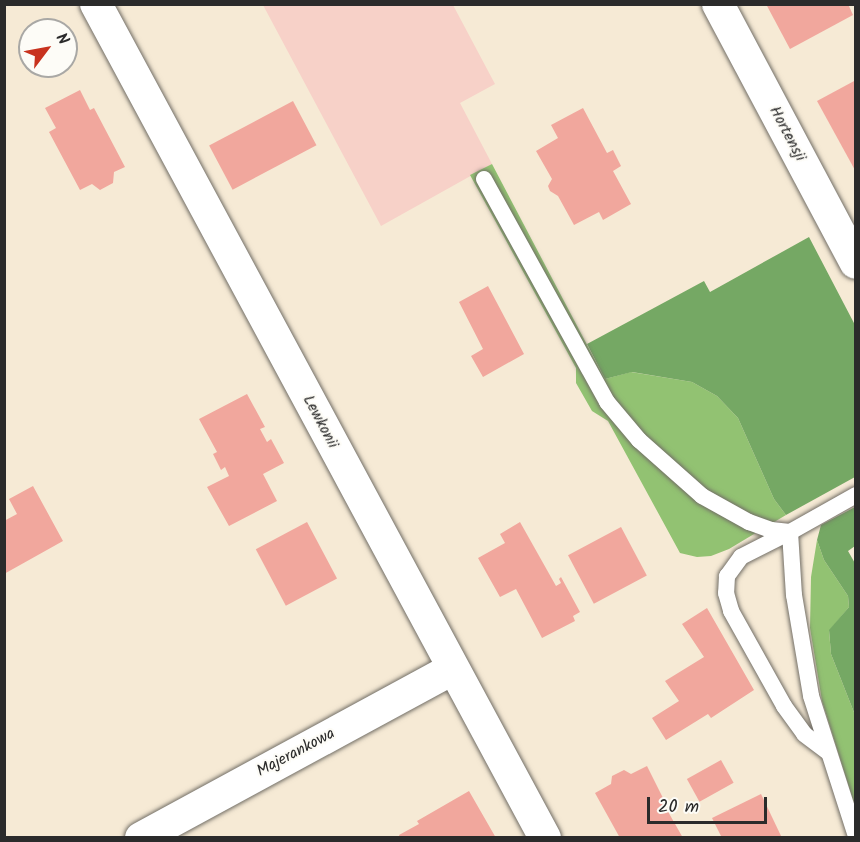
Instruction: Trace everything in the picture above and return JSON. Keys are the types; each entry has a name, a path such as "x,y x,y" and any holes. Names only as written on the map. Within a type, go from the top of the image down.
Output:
{"street":[{"name":"Lewkonii","path":"96,4 452,669 545,837"},
{"name":"Hortensji","path":"718,4 855,263"},
{"name":"Majerankowa","path":"141,837 452,669"}],"lane":[{"path":"484,179 607,402 639,440 702,496 749,522 790,532"},
{"path":"828,752 804,734 784,706 731,611 726,593 727,576 741,557 855,495"},
{"path":"790,532 794,595 811,696 855,836"}],"shaded area":[{"path":"263,5 453,5 495,84 460,103 492,164 381,226"}],"green space":[{"path":"492,164 605,379 631,372 692,382 717,396 738,418 774,499 786,515 729,549 711,556 697,557 680,553 608,421 592,411 576,383 576,368 470,175"},
{"path":"809,237 855,325 855,477 786,515 774,499 738,418 717,396 692,382 632,372 605,379 587,344 704,281 710,292"},
{"path":"855,507 855,546 848,551 856,565 855,715 831,654 829,630 849,607 848,596 824,560 817,540 821,525"},
{"path":"817,540 824,560 848,596 849,607 829,631 831,654 855,715 855,806 822,701 810,628 811,577"}],"building":[{"path":"766,4 848,4 853,15 790,49"},
{"path":"856,80 856,172 817,101"},
{"path":"80,90 90,110 94,108 125,167 114,172 113,183 100,190 92,184 80,190 49,132 56,128 45,108"},
{"path":"293,101 316,145 233,190 209,146"},
{"path":"583,108 607,153 613,150 621,166 613,171 631,204 603,220 599,212 574,225 558,196 550,191 548,186 552,179 536,151 558,138 551,125"},
{"path":"488,286 524,354 483,377 471,356 483,349 459,302"},
{"path":"247,394 265,427 260,429 267,442 271,439 284,463 263,474 277,501 229,526 207,487 229,476 225,467 221,470 213,454 217,452 199,419"},
{"path":"33,486 63,541 4,574 4,521 17,514 9,499"},
{"path":"307,522 337,579 286,606 256,549"},
{"path":"520,522 556,586 561,583 559,579 561,577 580,612 573,616 575,621 542,638 516,589 500,597 478,558 505,543 500,534"},
{"path":"621,527 647,576 594,604 568,555"},
{"path":"707,608 754,690 711,718 708,714 666,740 652,718 679,701 665,681 704,657 682,624"},
{"path":"721,760 734,783 699,802 687,779"},
{"path":"647,766 664,800 662,801 683,838 620,838 595,793 611,784 612,776 624,770 631,774"},
{"path":"469,791 496,838 400,838 399,835 419,824 417,821"},
{"path":"761,794 782,838 722,838 712,818"}]}
